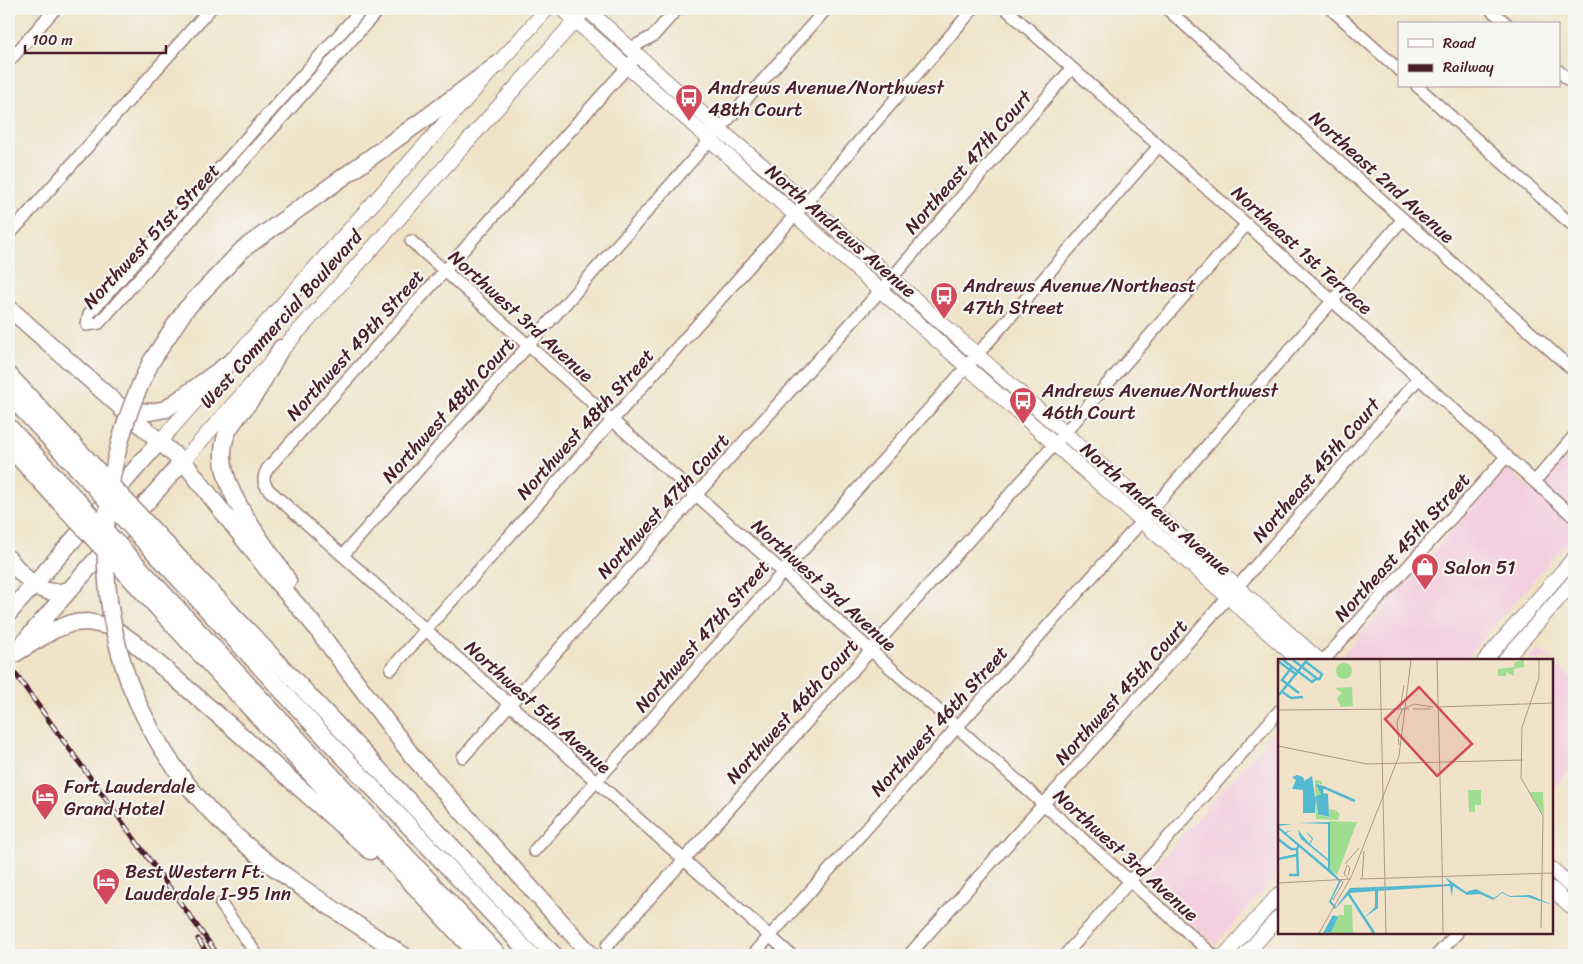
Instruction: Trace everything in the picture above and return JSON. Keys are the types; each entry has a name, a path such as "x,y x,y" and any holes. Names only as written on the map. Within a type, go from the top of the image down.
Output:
{"highway":[{"path":"404,955 273,867 224,826 191,790 170,761 142,712 129,682 116,641 110,609 105,560 108,502 122,431 136,393 151,362 185,310 243,249 428,117 498,64"},
{"path":"9,308 182,462 310,620 412,757 591,955"},
{"path":"282,348 257,391 229,430 222,450 224,474 238,502 310,620"},
{"path":"122,410 150,412 166,408 236,358"},
{"path":"9,375 95,477 147,533 554,955"},
{"path":"9,395 95,477"},
{"path":"9,427 71,504 498,955"},
{"name":"West Commercial Boulevard","path":"9,613 159,442"},
{"path":"9,447 71,504"},
{"name":"West Commercial Boulevard","path":"10,658 182,462"},
{"path":"147,533 322,734 531,955"},
{"path":"9,559 34,585 48,592 68,590"},
{"path":"123,560 419,892 478,955"},
{"path":"10,658 54,630 72,623 88,622 112,627 132,641 289,777 354,838 419,892"}],"main road":[{"name":"West Commercial Boulevard","path":"159,442 547,9"},
{"name":"North Andrews Avenue","path":"562,9 627,68 806,202 1318,659"},
{"name":"West Commercial Boulevard","path":"182,462 586,9"},
{"name":"North Andrews Avenue","path":"586,9 635,52 794,215 1298,659"},
{"path":"1486,659 1574,558"},
{"path":"1506,659 1574,581"},
{"path":"1553,870 1574,889"},
{"path":"1553,890 1574,909"},
{"path":"1225,955 1278,895"},
{"path":"1245,955 1278,918"}],"street":[{"path":"9,61 55,9"},
{"path":"9,235 210,9"},
{"name":"Northwest 51st Street","path":"362,9 89,314 87,326 99,323 223,187 379,9"},
{"path":"635,52 653,36 677,9"},
{"name":"Northwest 48th Court","path":"342,555 826,9"},
{"name":"Northwest 48th Street","path":"391,670 806,202 973,9"},
{"name":"Northeast 1st Terrace","path":"1006,9 1574,517"},
{"name":"Northeast 2nd Avenue","path":"1167,9 1574,370"},
{"path":"1331,9 1398,69"},
{"path":"1490,9 1505,22"},
{"name":"Northwest 49th Street","path":"264,483 264,474 279,456 627,68 635,52"},
{"name":"Northeast 47th Court","path":"892,280 1072,68"},
{"path":"1560,72 1574,85"},
{"path":"1419,88 1573,222"},
{"name":"Northwest 47th Street","path":"534,851 782,572 967,368 1159,146"},
{"path":"211,176 223,187"},
{"name":"Northwest 46th Street","path":"754,955 956,727 1142,522 1403,219"},
{"name":"Northwest 46th Court","path":"607,946 1064,434 1246,224"},
{"name":"Northwest 3rd Avenue","path":"411,241 1213,955"},
{"name":"Northwest 47th Court","path":"463,757 696,495 892,280"},
{"name":"Northeast 45th Court","path":"1238,586 1420,378"},
{"path":"1535,481 1574,436"},
{"name":"Northeast 45th Street","path":"1325,659 1507,456"},
{"name":"Northwest 5th Avenue","path":"264,483 342,555 791,955"},
{"name":"Northwest 45th Court","path":"909,955 1238,586"},
{"path":"1066,955 1278,712"},
{"path":"221,904 257,955"},
{"path":"1437,955 1456,934"}],"shaded area":[{"path":"1567,457 1574,463 1574,534 1465,659 1339,659 1507,469 1535,492"},
{"path":"1539,648 1551,659 1529,659"},
{"path":"1553,661 1574,680 1574,765 1553,789"},
{"path":"1278,727 1278,873 1215,945 1143,880"}],"railway":[{"path":"9,665 218,955"},
{"path":"198,939 208,955"}],"place":[{"name":"Andrews Avenue/Northwest 48th Court","path":"689,122"},
{"name":"Andrews Avenue/Northeast 47th Street","path":"944,320"},
{"name":"Andrews Avenue/Northwest 46th Court","path":"1023,425"},
{"name":"Salon 51","path":"1425,591"},
{"name":"Fort Lauderdale Grand Hotel","path":"45,821"},
{"name":"Best Western Ft. Lauderdale I-95 Inn","path":"106,906"}]}
